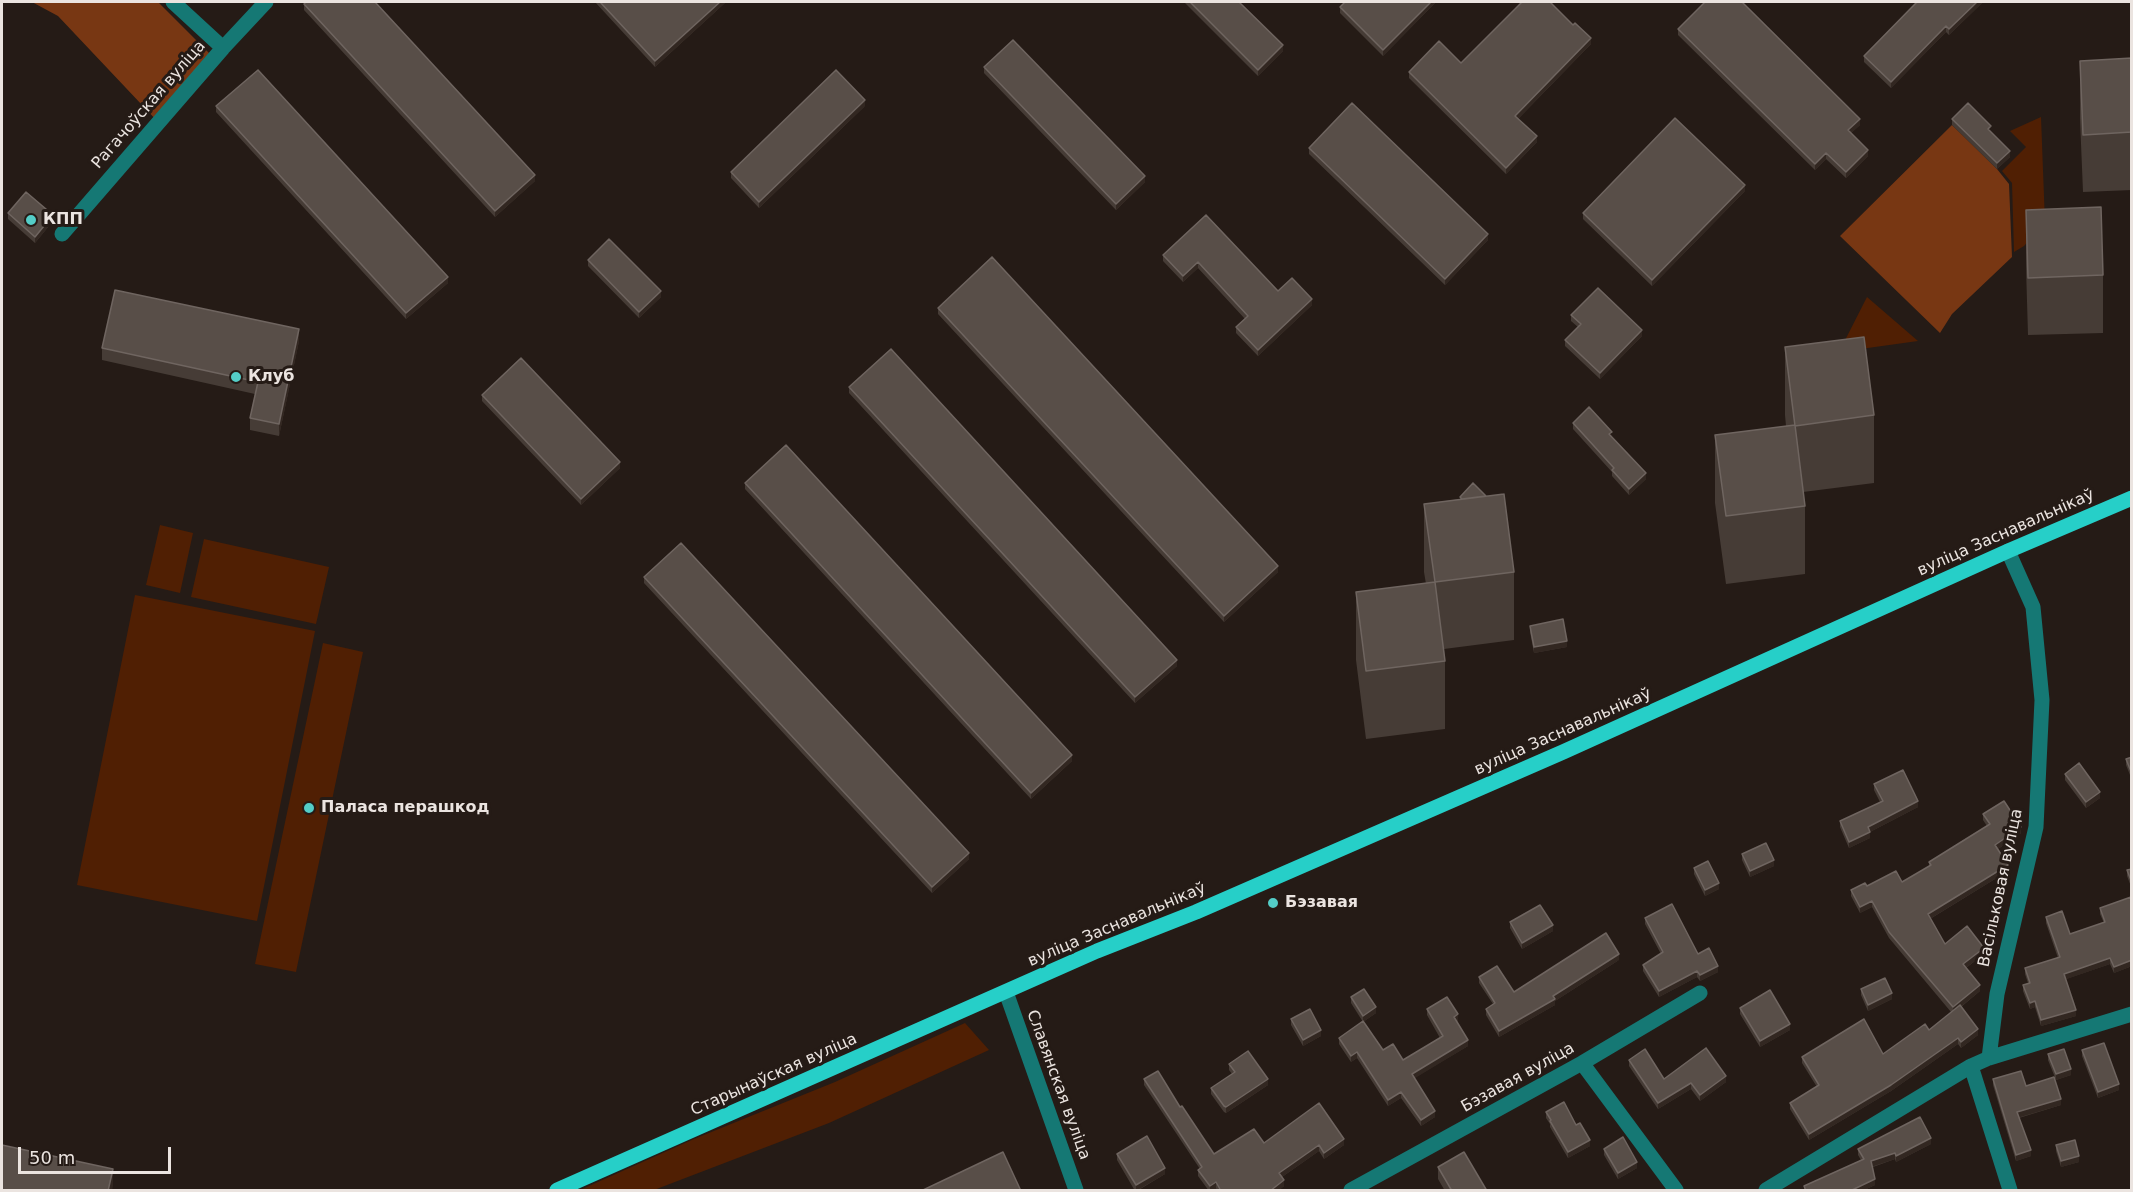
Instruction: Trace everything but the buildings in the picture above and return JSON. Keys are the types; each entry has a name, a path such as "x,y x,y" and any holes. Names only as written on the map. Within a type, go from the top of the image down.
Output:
{"main road":[{"name":"вуліца Заснавальнікаў","path":"1006,992 1553,757 2008,551 2132,498"},
{"name":"Старынаўская вуліца","path":"557,1191 1006,992"}],"street":[{"path":"173,2 223,48"},
{"name":"Рагачоўская вуліца","path":"62,234 223,48 267,2"},
{"name":"Васільковая вуліца","path":"1989,1058 1997,994 2036,828 2042,700 2033,608 2008,551"},
{"name":"Славянская вуліца","path":"1006,992 1076,1191"},
{"name":"Бэзавая вуліца","path":"1351,1191 1582,1063 1700,993"},
{"path":"1766,1191 1971,1066 1989,1058 2132,1014"},
{"path":"1582,1063 1676,1191"},
{"path":"1971,1066 2010,1191"}],"shaded area":[{"path":"32,2 158,2 214,58 159,123 58,16"},
{"path":"2041,117 2045,223 2024,246 2014,252 2012,183 2002,171 2026,147 2010,131"},
{"path":"1952,125 2009,184 2012,257 1952,314 1940,333 1840,236"},
{"path":"1867,297 1918,341 1839,352"},
{"path":"160,525 193,533 180,593 146,585"},
{"path":"204,539 329,567 316,624 191,597"},
{"path":"135,595 315,631 257,921 77,885"},
{"name":"Паласа перашкод","path":"323,643 363,652 296,972 255,964"},
{"path":"965,1023 989,1050 829,1123 654,1190 580,1190 694,1139 835,1082"}],"place":[{"name":"КПП","path":"31,220"},
{"name":"Клуб","path":"236,377"},
{"name":"Паласа перашкод","path":"309,808"},
{"name":"Бэзавая","path":"1273,903"}]}
